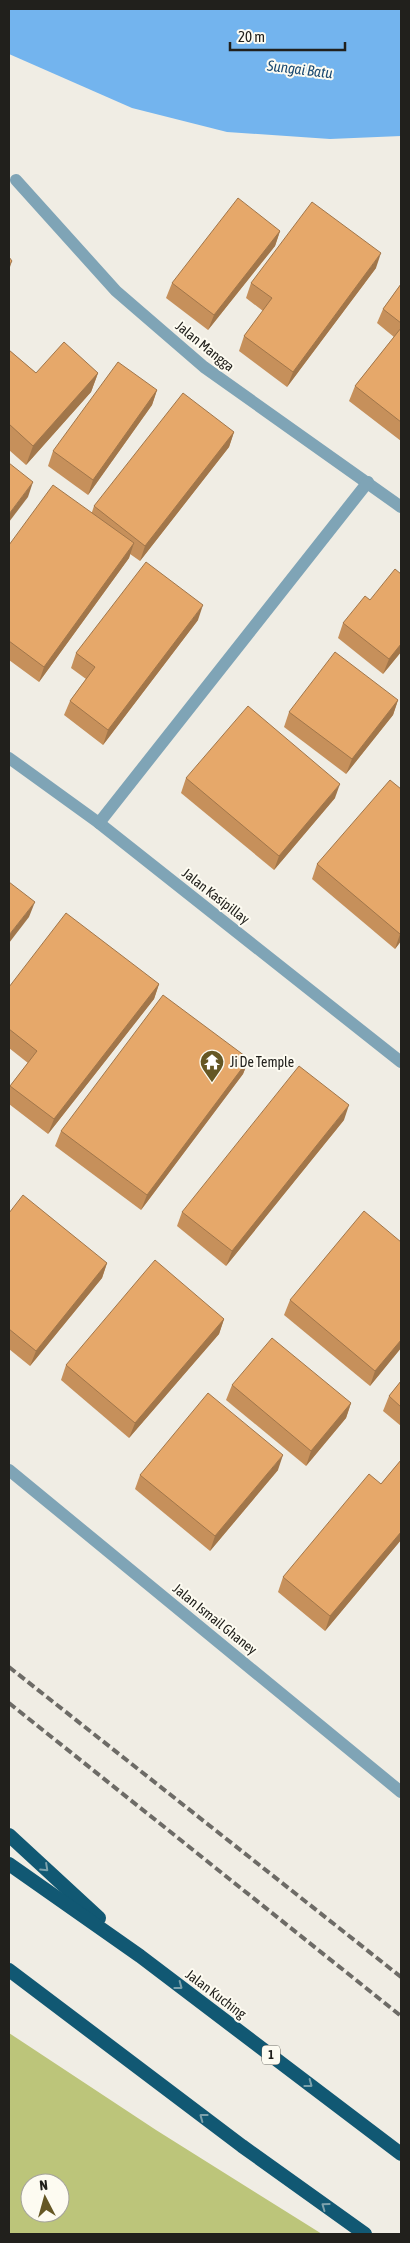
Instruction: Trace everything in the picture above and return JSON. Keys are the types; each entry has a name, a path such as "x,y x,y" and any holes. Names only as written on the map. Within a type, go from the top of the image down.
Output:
{"highway":[{"path":"9,1835 140,1956"},
{"name":"Jalan Kuching","path":"9,1864 140,1956 401,2154"},
{"path":"9,1970 242,2146 365,2234"},
{"path":"9,1982 68,2015"}],"street":[{"name":"Jalan Mangga","path":"16,180 116,291 204,367 401,507"},
{"path":"99,823 368,482"},
{"name":"Jalan Kasipillay","path":"9,758 99,823 401,1062"},
{"name":"Jalan Ismail Ghaney","path":"9,1470 401,1792"}],"green space":[{"path":"9,2033 156,2130 322,2234 9,2234"}],"water":[{"name":"Sungai Batu","path":"9,9 401,9 401,136 330,139 227,132 132,108 9,54"}],"building":[{"path":"238,198 280,231 214,315 172,283"},
{"path":"312,202 381,253 293,372 244,336 272,298 251,283"},
{"path":"401,284 401,323 383,309"},
{"path":"401,328 401,422 355,386"},
{"path":"64,342 98,373 33,446 9,424 9,350 36,373"},
{"path":"118,362 157,390 93,480 53,451"},
{"path":"183,393 234,432 145,546 94,506"},
{"path":"9,463 33,482 9,514"},
{"path":"53,485 134,543 44,667 9,641 9,545"},
{"path":"146,562 203,605 108,730 70,701 95,667 76,653"},
{"path":"395,569 401,574 401,644 389,659 343,623 365,596 370,600"},
{"path":"335,652 398,700 352,759 289,712"},
{"path":"248,706 340,784 279,856 186,778"},
{"path":"390,780 401,789 400,934 317,864"},
{"path":"9,882 35,902 9,935"},
{"path":"66,913 159,984 54,1119 10,1086 37,1051 9,1029 9,987"},
{"path":"163,995 249,1059 147,1195 61,1131"},
{"path":"299,1066 349,1105 232,1251 182,1212"},
{"path":"23,1195 107,1263 36,1351 9,1329 9,1213"},
{"path":"364,1211 401,1242 401,1340 375,1371 290,1300"},
{"path":"155,1260 224,1319 135,1423 66,1365"},
{"path":"272,1338 351,1403 311,1451 232,1385"},
{"path":"401,1381 401,1407 389,1396"},
{"path":"208,1393 283,1455 215,1536 140,1475"},
{"path":"401,1460 401,1532 330,1616 283,1577 369,1474 381,1484"}],"railway":[{"path":"9,1667 401,1977"},
{"path":"9,1703 401,2016"}],"place":[{"name":"Ji De Temple","path":"212,1083"}]}
